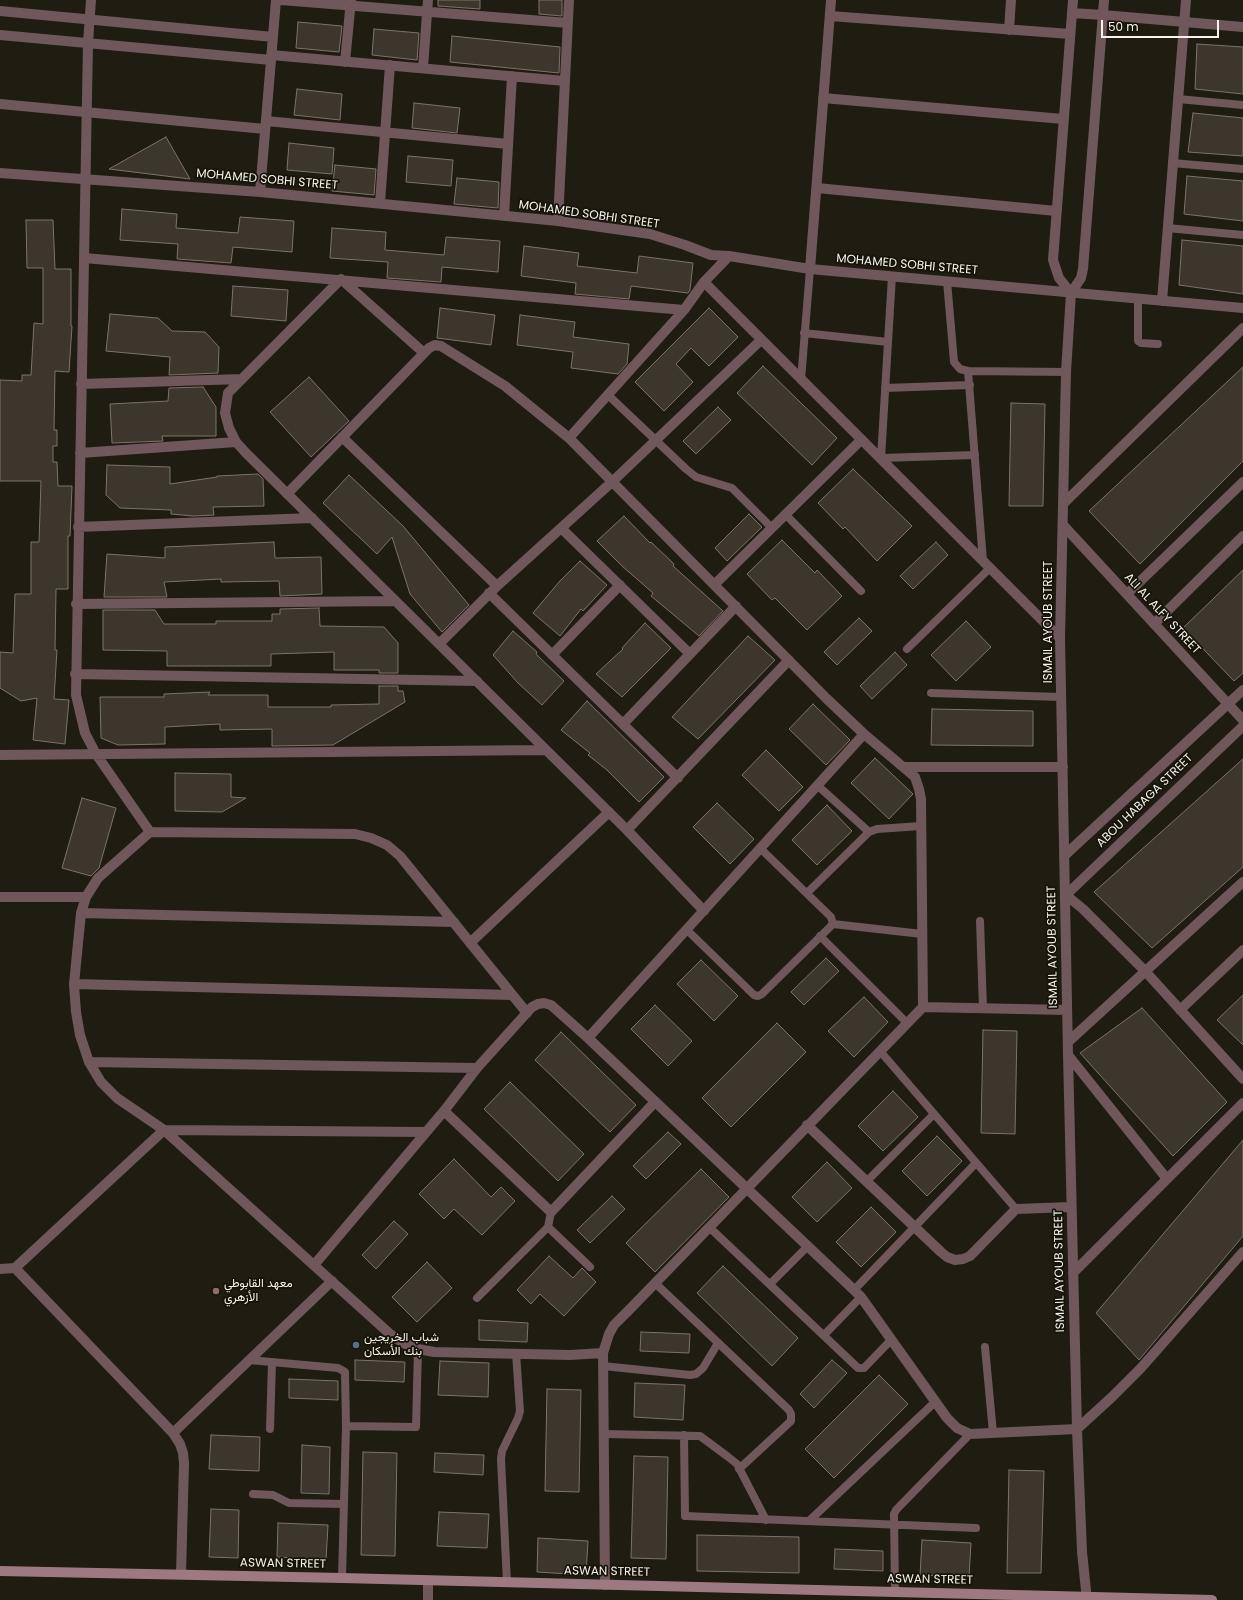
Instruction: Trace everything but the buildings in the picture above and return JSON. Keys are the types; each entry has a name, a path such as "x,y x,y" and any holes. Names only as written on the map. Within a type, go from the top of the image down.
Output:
{"street":[{"path":"91,0 88,43 76,604 76,695 85,733 96,754 150,832"},
{"path":"260,192 276,0"},
{"path":"281,0 350,3 427,12 568,23"},
{"path":"423,68 428,0"},
{"path":"558,221 569,0"},
{"path":"810,269 830,0"},
{"path":"1009,30 1012,0"},
{"path":"1073,0 1053,260 1058,278 1071,293 1081,278 1083,269 1104,0"},
{"path":"1162,301 1186,0"},
{"path":"345,62 350,3"},
{"path":"0,11 273,37"},
{"path":"1072,13 1103,14 1243,27"},
{"path":"830,16 1070,34"},
{"path":"0,35 271,58 390,65 565,81"},
{"path":"380,204 390,65"},
{"path":"504,216 512,76"},
{"path":"823,98 1064,119"},
{"path":"0,104 87,112 385,132 508,144"},
{"name":"MOHAMED SOBHI STREET","path":"0,173 86,178 260,192 558,221 650,234 711,255 729,256 810,269 1243,308"},
{"path":"816,188 1056,211"},
{"path":"569,438 684,310 704,282 729,256"},
{"path":"84,258 341,279 684,310"},
{"path":"341,279 424,353"},
{"path":"341,279 228,393 225,413 229,428 236,442 627,830 704,911"},
{"path":"704,282 1060,638"},
{"name":"ISMAIL AYOUB STREET","path":"1071,293 1066,372 1060,638 1071,1207 1077,1429 1082,1552 1087,1598"},
{"path":"1063,504 1243,328"},
{"path":"439,644 493,590 613,481 762,340"},
{"path":"287,494 424,353 435,345 441,346 505,386 569,438 864,734 915,777 919,789 921,826 923,1007"},
{"path":"81,384 242,379"},
{"path":"342,437 493,590 552,655 678,778"},
{"path":"714,584 861,440"},
{"path":"80,453 236,442"},
{"path":"1127,594 1243,482"},
{"path":"78,527 312,518"},
{"name":"ALI AL ALFY STREET","path":"1063,524 1243,720"},
{"path":"561,528 690,654"},
{"path":"1154,624 1243,536"},
{"path":"552,655 620,585"},
{"path":"76,604 395,601"},
{"path":"623,724 736,606"},
{"path":"627,830 789,660"},
{"path":"75,674 476,681"},
{"name":"ABOU HABAGA STREET","path":"1064,856 1243,690"},
{"name":"ABOU HABAGA STREET","path":"1066,895 1243,726"},
{"path":"588,1038 864,734"},
{"path":"0,755 546,750"},
{"path":"904,767 1063,767"},
{"path":"470,943 609,812"},
{"path":"527,1013 400,856 387,845 371,838 355,834 150,832 98,878 86,897 81,913 74,984 80,1035 89,1062 101,1082 117,1098 164,1130 390,1334 403,1343 418,1349 434,1352 603,1353"},
{"path":"1068,1042 1243,882"},
{"path":"1066,895 1083,909 1145,971 1243,1079"},
{"path":"0,897 86,897"},
{"path":"81,913 454,922"},
{"path":"1180,1010 1243,950"},
{"path":"74,984 512,995"},
{"path":"314,1265 444,1111 477,1068 532,1007 544,1003 551,1005 588,1038 857,1294 951,1424 963,1432 970,1434 1077,1429 1141,1368 1243,1252"},
{"path":"605,1585 603,1353 609,1334 614,1326 807,1125 923,1007 1067,1010"},
{"path":"1068,1055 1167,1179"},
{"path":"89,1062 477,1068"},
{"path":"444,1111 551,1212 655,1102"},
{"path":"1073,1273 1243,1104"},
{"path":"807,1125 947,1257 955,1260 970,1256 1016,1209 1071,1207"},
{"path":"0,1269 16,1268 164,1130 426,1132"},
{"path":"16,1268 173,1433 180,1444 183,1453 181,1574"},
{"path":"173,1433 332,1281"},
{"name":"ASWAN STREET","path":"0,1571 181,1574 1212,1600"},
{"path":"428,1581 428,1600"}],"lane":[{"path":"1178,99 1243,105"},
{"path":"1172,163 1243,169"},
{"path":"1168,228 1243,235"},
{"path":"801,380 810,269"},
{"path":"892,276 880,458 975,455"},
{"path":"947,281 954,362 960,369 968,371 1066,372"},
{"path":"1138,299 1138,339 1141,342 1158,344"},
{"path":"804,333 888,342"},
{"path":"907,649 987,565 975,455 968,371"},
{"path":"885,388 970,385"},
{"path":"608,395 686,469 696,477 732,488 772,528"},
{"path":"786,515 861,591"},
{"path":"931,693 1061,697"},
{"path":"817,785 869,832"},
{"path":"807,893 869,832 877,829 921,826"},
{"path":"760,848 831,917 833,924"},
{"path":"980,921 983,1008"},
{"path":"686,930 754,995 758,996 762,994 833,924 922,934"},
{"path":"820,936 907,1022"},
{"path":"880,1050 1016,1209"},
{"path":"867,1181 934,1114"},
{"path":"824,1335 915,1227 976,1163"},
{"path":"477,1298 548,1227 551,1212"},
{"path":"548,1227 590,1268"},
{"path":"709,1227 858,1368 861,1369 891,1340"},
{"path":"770,1284 808,1246"},
{"path":"655,1282 789,1410 791,1414 791,1421 739,1469"},
{"path":"603,1366 690,1376 696,1374 703,1368 718,1343"},
{"path":"984,1347 993,1433"},
{"path":"346,1426 416,1427 418,1349"},
{"path":"507,1583 501,1460 502,1451 520,1411 516,1353"},
{"path":"249,1360 342,1369 346,1376 342,1578"},
{"path":"270,1429 272,1362"},
{"path":"809,1521 935,1402"},
{"path":"604,1434 700,1436 732,1460 739,1469 766,1520"},
{"path":"895,1592 894,1514 896,1510 970,1434"},
{"path":"684,1435 685,1516 976,1528"},
{"path":"253,1494 273,1494 289,1503 344,1504"}],"place":[{"name":"معهد القابوطي الأزهري","path":"216,1291"},
{"name":"شباب الخريجين بنك الأسكان","path":"356,1345"}]}
